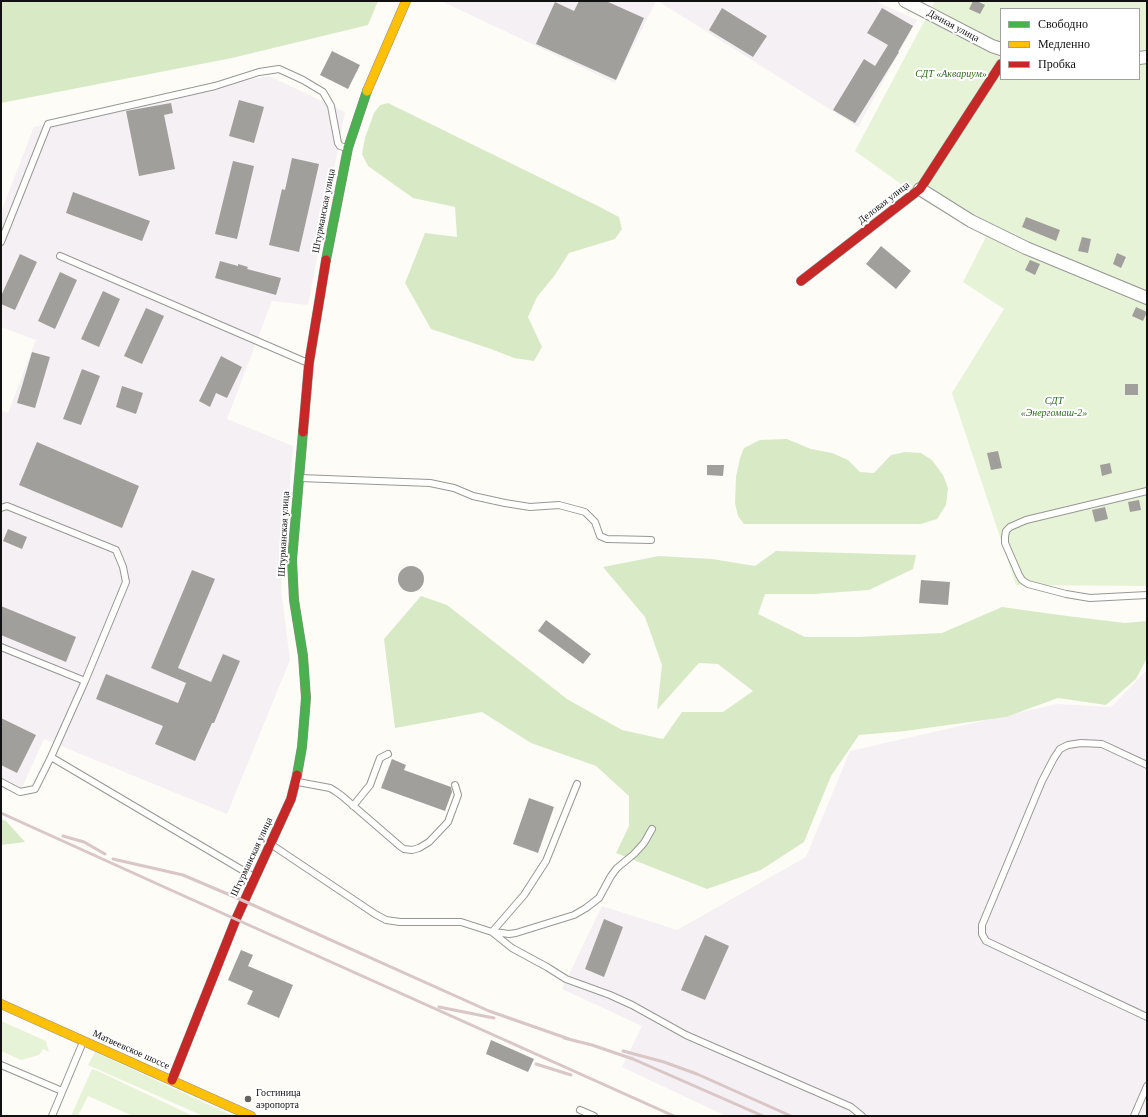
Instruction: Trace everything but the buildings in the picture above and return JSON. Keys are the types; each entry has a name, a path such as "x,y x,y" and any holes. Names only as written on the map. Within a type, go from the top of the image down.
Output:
{"street":[{"name":"Штурманская улица","path":"172,1080 236,919 291,799 296,782 302,747 306,698 294,600 292,560 309,363 329,239 348,148 367,92 406,1"},
{"name":"Дачная улица","path":"905,1 992,46 1000,49"},
{"name":"Деловая улица","path":"800,281 920,189 1000,66"},
{"path":"920,189 971,221 1019,244 1147,298"},
{"name":"Матвеевское шоссе","path":"1,1004 251,1116"}],"lane":[{"path":"1,242 48,124 215,86 259,72 279,70 304,80 323,92 331,106 338,143 340,146 348,148"},
{"path":"60,256 309,363"},
{"path":"298,478 430,483 454,488 473,496 504,504 530,507 559,505 585,512 595,522 600,536 607,539 651,540"},
{"path":"1147,491 1026,520 1006,530 1004,537 1005,543 1019,575 1022,580 1028,584 1066,594 1090,598 1147,595"},
{"path":"1,508 7,506 116,550 123,567 126,582 85,681 35,789 20,792 1,782"},
{"path":"1,647 85,681"},
{"path":"1147,765 1102,744 1081,743 1068,745 1060,749 1042,781 982,925 982,934 986,940 1147,1017"},
{"path":"353,806 370,785 380,758 388,754"},
{"path":"51,757 255,878"},
{"path":"296,782 330,788 342,796 401,847 412,850 429,842 448,822 458,795 455,785"},
{"path":"492,932 524,895 546,861 577,784"},
{"path":"270,844 386,920 400,922 461,922 492,932 516,934 574,915 599,898 617,868 634,854 644,843 652,829"},
{"path":"492,932 512,948 566,979 610,995 632,1005 686,1035 851,1107 862,1116"},
{"path":"52,1116 83,1041"},
{"path":"1,1065 62,1091"},
{"path":"1134,1116 1147,1086"},
{"path":"580,1110 594,1116"}],"shaded area":[{"path":"441,1 656,1 615,83"},
{"path":"658,1 875,1 917,20 858,127"},
{"path":"269,76 345,112 308,305 272,301 227,419 293,446 281,589 290,660 227,814 44,739 20,792 1,783 1,411 8,413 36,340 1,327 1,212 34,127 215,86"},
{"path":"1147,670 1147,1116 726,1116 622,1067 642,1026 562,989 602,906 677,930 806,857 850,751 1057,704 1111,707"}],"green space":[{"path":"1,1 378,1 368,25 232,58 1,103"},
{"name":"СДТ «Энергомаш-2»","path":"935,1 1147,1 1147,586 1016,585 952,393 1004,309 963,282 986,237 926,202 855,151"},
{"path":"388,103 619,217 622,229 615,239 569,253 555,275 537,297 528,317 542,347 534,361 514,358 431,329 405,283 425,233 457,237 455,207 413,198 368,166 362,154 365,138 374,113 380,105"},
{"path":"787,439 811,449 832,453 848,460 860,472 874,473 891,455 905,452 921,453 932,460 943,475 948,488 946,505 937,519 921,524 744,524 738,516 735,503 736,477 744,448 760,440"},
{"path":"776,551 916,555 913,569 869,590 814,594 765,594 758,614 805,637 857,637 942,633 1002,607 1125,623 1147,621 1147,658 1136,679 1106,705 1058,698 1006,717 905,731 859,735 831,776 804,842 761,870 707,889 616,853 629,826 629,796 596,766 531,743 482,712 395,728 384,639 421,596 447,605 567,699 622,730 663,739 682,712 723,712 753,691 718,664 699,663 657,710 662,665 645,617 603,567 659,556 712,559 755,566"},
{"path":"1,819 6,821 25,842 1,845"},
{"path":"1,1021 46,1041 49,1052 43,1049 39,1055 21,1060 1,1051"},
{"path":"95,1052 233,1116 203,1116 88,1065"},
{"path":"92,1069 193,1116 133,1116 88,1096 78,1116 71,1116"}],"railway":[{"path":"1,813 674,1116"},
{"path":"63,836 84,842 105,854"},
{"path":"113,859 183,875 489,1011 569,1039"},
{"path":"439,1007 494,1018"},
{"path":"564,1038 592,1045 633,1059 763,1116"},
{"path":"623,1051 664,1062 697,1074 791,1116"},
{"path":"536,1064 571,1075"}],"traffic: fast":[{"path":"326,260 348,148 367,91"},
{"path":"297,775 302,747 306,698 303,656 294,600 292,560 303,432"}],"traffic: slow":[{"path":"367,91 406,1"},
{"path":"1,1004 251,1116"}],"traffic: jam":[{"path":"801,281 920,189 1000,66"},
{"path":"303,432 309,363 326,260"},
{"path":"172,1080 236,919 291,799 297,775"}],"place":[{"name":"Гостиница аэропорта","path":"248,1099"}],"park label":[{"name":"СДТ «Аквариум»","path":"951,74"}]}
